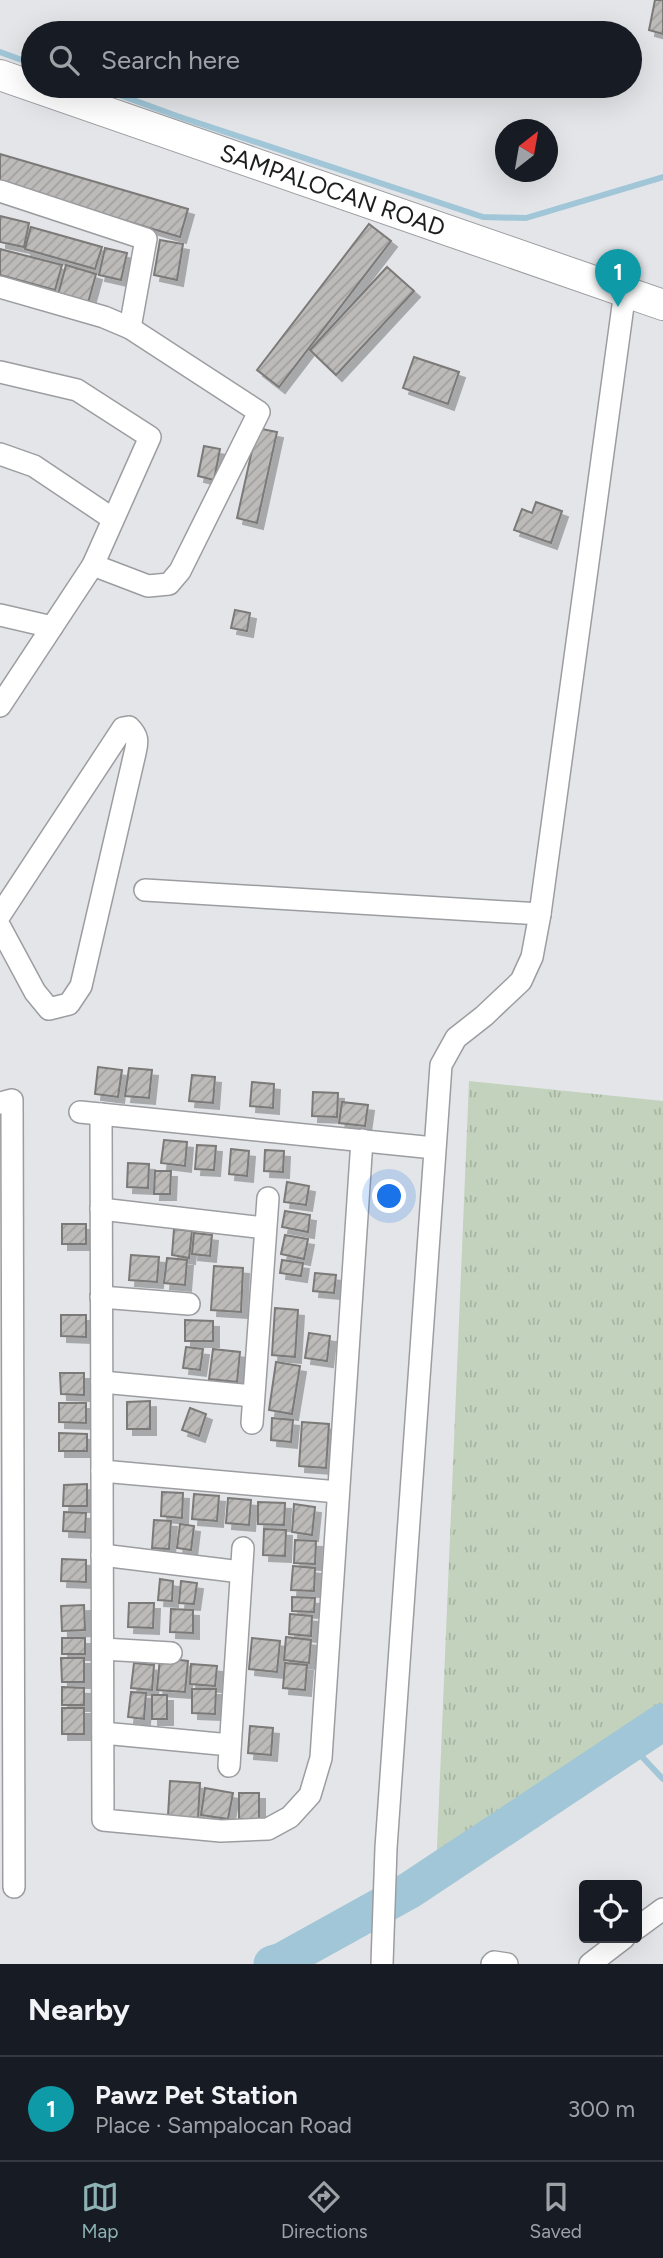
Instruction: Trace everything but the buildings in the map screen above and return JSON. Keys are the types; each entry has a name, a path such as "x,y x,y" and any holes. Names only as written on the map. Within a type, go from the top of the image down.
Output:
{"main road":[{"name":"SAMPALOCAN ROAD","path":"0,75 21,82"},
{"name":"SAMPALOCAN ROAD","path":"67,98 663,305"}],"street":[{"path":"0,191 146,239 130,328"},
{"path":"0,287 104,317 130,328 259,412 180,571 169,584 149,586 93,565"},
{"path":"382,1964 386,1848 442,1065 456,1038 485,1016 521,981 532,957 540,915 625,291"},
{"path":"0,372 78,390 150,437 93,565 0,706"},
{"path":"0,454 34,466 113,519"},
{"path":"0,615 52,627"},
{"path":"0,915 123,728 129,727 138,740 81,986 69,1004 49,1009 35,992 0,927"},
{"path":"145,890 540,915"},
{"path":"0,1103 12,1100 12,1189 6,1243 6,1610 7,1857 14,1887"},
{"path":"362,1140 321,1758 310,1795 290,1817 268,1829 221,1831 103,1820 101,1209 90,1113 362,1140 434,1148"},
{"path":"0,1163 12,1189"},
{"path":"252,1423 268,1198"},
{"path":"101,1209 265,1228"},
{"path":"101,1297 189,1304"},
{"path":"102,1382 253,1396"},
{"path":"102,1471 338,1492"},
{"path":"103,1732 230,1756 243,1548"},
{"path":"102,1555 241,1572"},
{"path":"103,1649 171,1653"},
{"path":"642,1924 663,1909"},
{"path":"590,1964 617,1943"},
{"path":"492,1964 507,1964"}],"green space":[{"path":"469,1081 663,1101 663,1722 436,1872"}],"waterway":[{"path":"0,52 21,60"},
{"path":"128,98 483,217 526,218 663,177"},
{"path":"272,1964 410,1890 663,1722"},
{"path":"630,1744 663,1779"}],"place":[{"name":"Pawz Pet Station","path":"618,307"}]}
